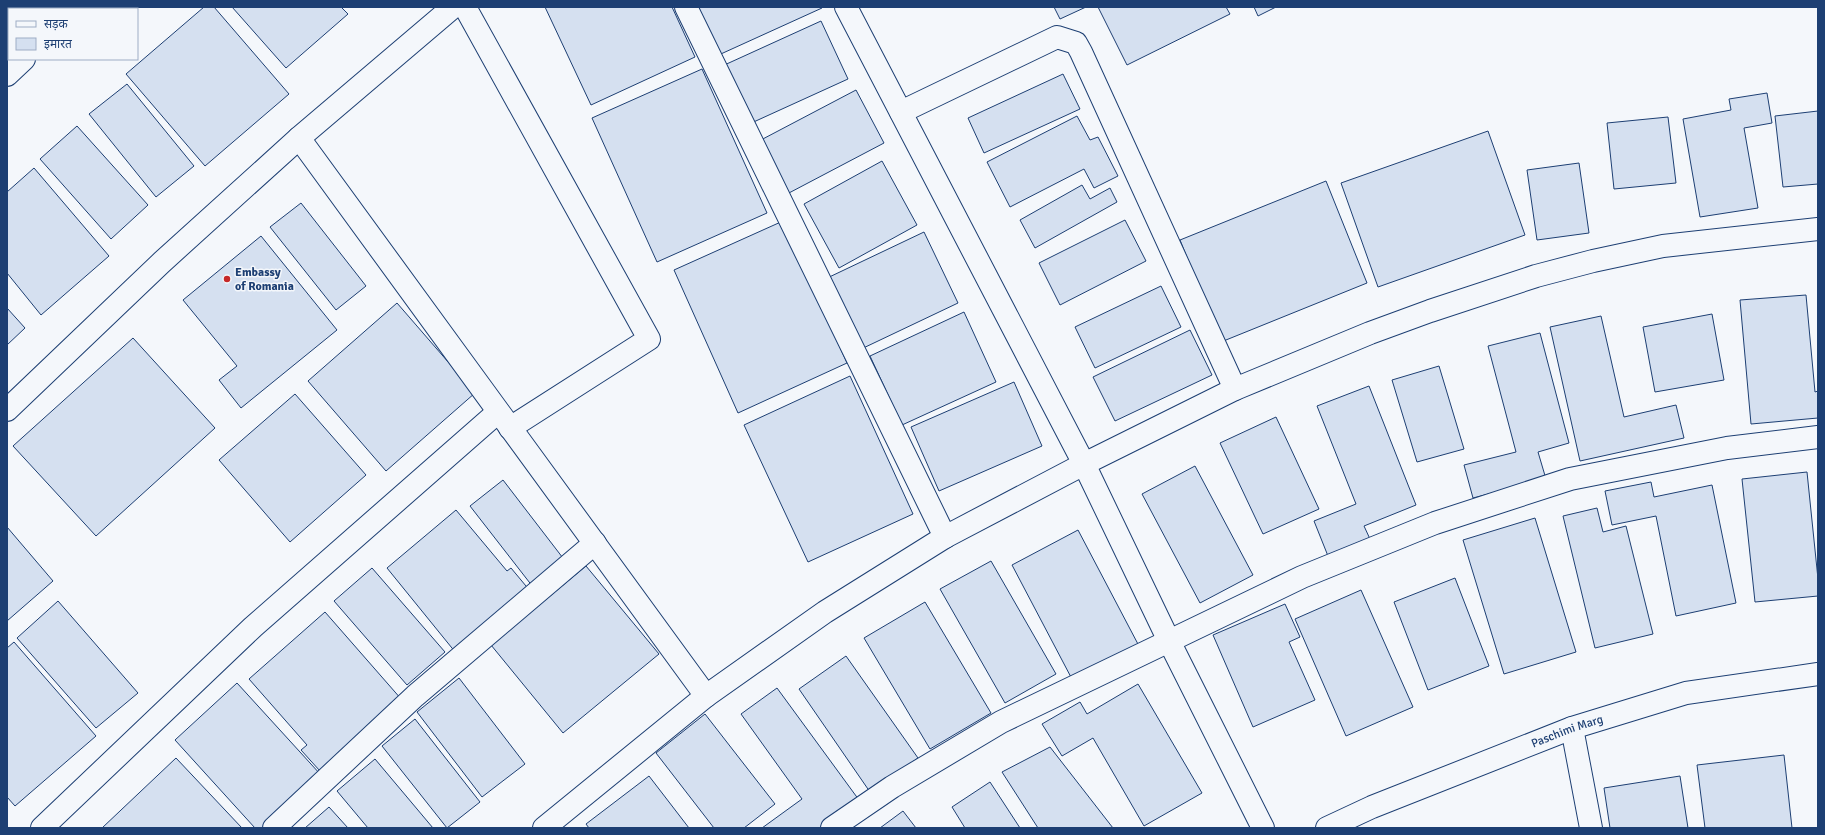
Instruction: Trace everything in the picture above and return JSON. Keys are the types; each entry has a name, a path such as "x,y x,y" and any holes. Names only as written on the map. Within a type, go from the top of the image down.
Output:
{"street":[{"path":"7,410 162,262 299,138 453,7"},
{"path":"42,828 253,627 504,420 649,339 465,7"},
{"path":"686,7 945,537"},
{"path":"846,7 1084,464 1169,641 1263,828"},
{"path":"901,112 1058,37 1076,43 1235,389"},
{"path":"7,75 23,60"},
{"path":"299,138 706,696"},
{"path":"557,824 706,696 825,612 945,537 1084,464 1235,389 1370,333 1430,311 1536,276 1593,261 1663,246 1818,229"},
{"path":"832,828 892,787 1001,722 1302,577 1435,523 1570,479 1727,448 1818,437"},
{"path":"274,828 415,696 595,542"},
{"name":"Paschimi Marg","path":"1327,828 1372,807 1572,728 1686,693 1818,674"},
{"path":"1572,728 1591,828"}],"building":[{"path":"7,7 30,7 31,8 8,8 8,47"},
{"path":"39,7 58,7 57,8"},
{"path":"204,7 214,7 289,94 205,166 126,74"},
{"path":"232,7 341,7 348,14 286,68"},
{"path":"545,7 672,7 695,57 591,105"},
{"path":"689,7 822,7 822,8 712,58"},
{"path":"1054,7 1086,7 1060,19"},
{"path":"1098,7 1226,7 1230,14 1127,65"},
{"path":"1254,7 1276,7 1258,16"},
{"path":"821,21 848,79 747,125 720,67"},
{"path":"702,69 767,213 657,262 592,118"},
{"path":"1063,74 1080,109 984,153 968,118"},
{"path":"127,84 194,166 156,197 89,114"},
{"path":"856,90 884,143 787,194 759,141"},
{"path":"1767,93 1772,123 1744,128 1758,208 1700,217 1683,119 1731,110 1729,99"},
{"path":"1818,111 1818,184 1783,187 1775,116"},
{"path":"1077,116 1090,140 1098,137 1118,176 1094,188 1084,169 1010,207 987,162"},
{"path":"1668,117 1676,183 1614,189 1607,123"},
{"path":"77,126 148,205 111,239 40,159"},
{"path":"1488,131 1525,235 1378,287 1341,183"},
{"path":"882,161 917,225 839,268 804,204"},
{"path":"1579,163 1589,233 1537,240 1527,170"},
{"path":"34,168 109,256 41,315 7,273 7,192"},
{"path":"1326,181 1367,283 1221,342 1180,240"},
{"path":"1082,185 1090,199 1110,188 1117,202 1035,248 1020,220"},
{"path":"301,203 366,286 336,310 270,227"},
{"path":"1125,220 1146,261 1060,305 1039,263"},
{"path":"783,221 847,363 738,413 674,270"},
{"path":"924,232 958,303 857,351 823,280"},
{"path":"261,236 337,330 241,408 219,380 237,366 183,300"},
{"path":"1161,286 1181,327 1095,368 1075,327"},
{"path":"1806,295 1815,392 1818,391 1818,418 1751,424 1740,300"},
{"path":"397,303 475,393 386,471 308,381"},
{"path":"7,308 25,328 7,345"},
{"path":"964,312 996,382 902,425 870,356"},
{"path":"1712,314 1724,380 1655,392 1643,327"},
{"path":"1601,316 1624,417 1676,405 1684,438 1580,461 1550,327"},
{"path":"1190,330 1212,375 1115,421 1093,377"},
{"path":"1540,333 1569,443 1538,452 1546,479 1473,498 1464,465 1516,452 1488,346"},
{"path":"133,338 215,428 96,536 13,446"},
{"path":"1439,366 1464,449 1417,462 1392,380"},
{"path":"850,376 913,514 808,562 744,425"},
{"path":"1014,382 1042,446 939,491 911,427"},
{"path":"1369,386 1416,505 1364,526 1370,539 1328,556 1314,521 1356,504 1317,406"},
{"path":"295,394 366,475 290,542 219,460"},
{"path":"1276,417 1319,509 1263,534 1220,443"},
{"path":"1195,466 1253,575 1200,603 1142,494"},
{"path":"1807,472 1818,579 1818,596 1755,602 1742,479"},
{"path":"503,480 566,562 533,587 470,506"},
{"path":"1651,482 1654,497 1712,485 1736,603 1676,616 1656,516 1612,525 1605,491"},
{"path":"1597,508 1603,532 1626,526 1653,634 1595,648 1563,516"},
{"path":"456,510 507,571 511,568 531,592 456,653 387,568"},
{"path":"1535,518 1576,652 1504,674 1463,540"},
{"path":"7,527 53,581 7,621"},
{"path":"1078,530 1139,646 1073,681 1012,565"},
{"path":"991,561 1056,674 1005,703 940,589"},
{"path":"586,566 659,654 563,733 491,645"},
{"path":"372,568 445,652 407,685 334,601"},
{"path":"1455,578 1489,666 1428,690 1394,602"},
{"path":"1361,590 1413,707 1346,736 1295,619"},
{"path":"58,601 138,693 96,728 17,638"},
{"path":"925,602 991,713 930,749 864,638"},
{"path":"1285,604 1300,637 1289,642 1315,700 1253,727 1213,635"},
{"path":"325,612 402,700 320,771 301,750 307,745 249,679"},
{"path":"14,642 96,736 15,806 7,797 7,648"},
{"path":"846,656 918,758 870,792 799,689"},
{"path":"459,678 525,764 482,797 417,712"},
{"path":"237,683 321,775 263,828 255,828 175,740"},
{"path":"1138,684 1202,793 1144,826 1093,738 1062,756 1042,724 1080,702 1087,714"},
{"path":"777,688 859,800 821,828 762,828 802,799 741,714"},
{"path":"705,714 775,804 744,828 714,828 656,753"},
{"path":"415,719 480,802 447,828 382,746"},
{"path":"1050,747 1113,828 1038,828 1002,772"},
{"path":"1784,755 1792,828 1705,828 1697,765"},
{"path":"176,758 242,828 102,828"},
{"path":"375,759 433,828 368,828 337,791"},
{"path":"649,776 689,828 589,828 586,824"},
{"path":"1680,776 1688,828 1610,828 1604,788"},
{"path":"990,782 1020,828 965,828 952,807"},
{"path":"329,807 348,828 305,828"},
{"path":"903,811 916,828 880,828"}],"place":[{"name":"Embassy of Romania","path":"227,279"}]}
